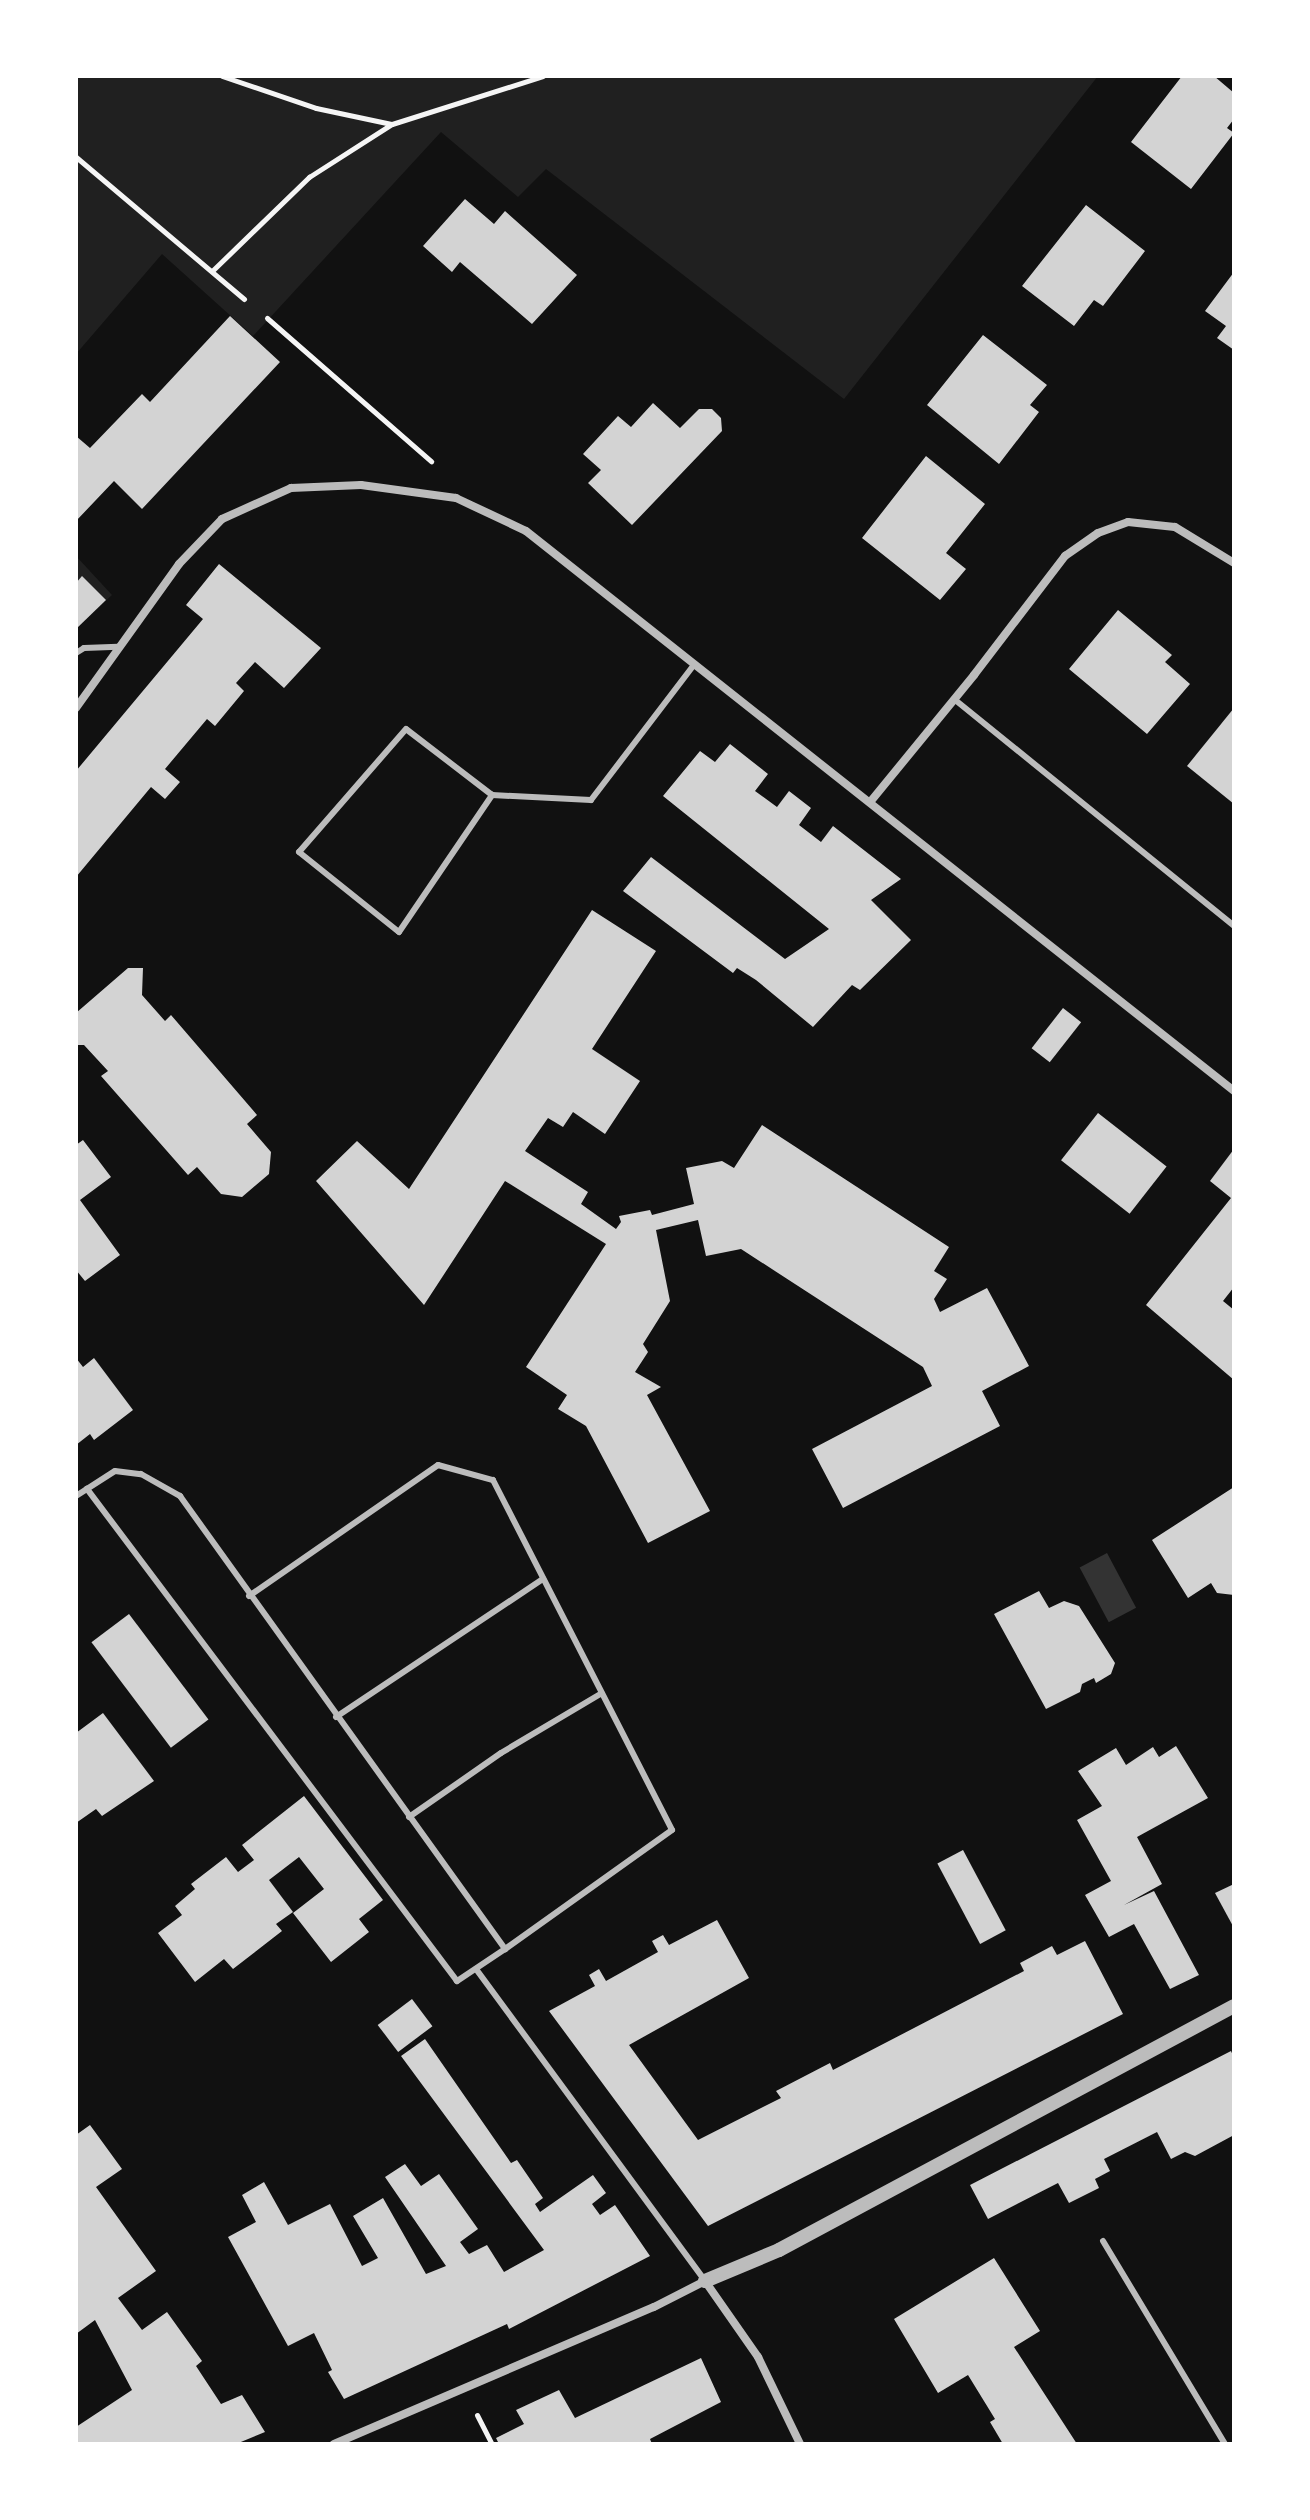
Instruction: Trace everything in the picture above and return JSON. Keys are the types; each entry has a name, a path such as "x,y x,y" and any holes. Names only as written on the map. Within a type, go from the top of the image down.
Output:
{"street":[{"path":"76,708 179,564 222,519 291,488 361,485 456,498 526,531 1234,1091"},
{"path":"871,801 1065,556 1098,533 1128,522 1175,527 1234,563"},
{"path":"334,2444 779,2250 1234,2006"},
{"path":"705,2281 758,2357 800,2444"}],"lane":[{"path":"76,653 84,648 118,647"},
{"path":"492,795 399,932 299,852 406,729 492,795 591,800 694,665"},
{"path":"954,699 1234,926"},
{"path":"87,1489 457,1981 672,1830 493,1480 438,1465 249,1596"},
{"path":"76,1496 115,1471 141,1474 180,1496 505,1949"},
{"path":"336,1717 543,1579"},
{"path":"409,1817 501,1753 602,1693"},
{"path":"476,1969 705,2281"},
{"path":"1103,2241 1225,2444"}],"path":[{"path":"222,76 316,108 392,124"},
{"path":"213,270 309,177 392,124 543,76"},
{"path":"76,157 244,299"},
{"path":"267,318 427,456 456,498"}],"shaded area":[{"path":"76,76 1098,76 844,399 546,169 518,197 441,132 253,336 162,254 76,354"},
{"path":"76,556 112,595 76,628"},
{"path":"1107,1553 1136,1608 1109,1622 1080,1568"}],"building":[{"path":"1182,76 1214,76 1234,93 1234,119 1227,128 1234,133 1191,189 1131,142"},
{"path":"465,199 494,224 505,211 577,275 532,324 460,262 452,272 423,246"},
{"path":"1086,205 1145,251 1103,306 1094,300 1074,326 1022,286"},
{"path":"1234,272 1234,350 1217,338 1226,326 1205,311"},
{"path":"230,316 280,362 142,509 114,481 76,521 76,436 90,448 142,394 150,402"},
{"path":"983,335 1047,385 1030,405 1039,412 999,464 927,405"},
{"path":"653,403 680,428 699,409 712,409 721,418 722,431 632,525 588,483 601,470 583,454 618,416 631,427"},
{"path":"926,456 985,504 946,553 966,569 940,600 862,538"},
{"path":"219,564 321,648 284,688 255,662 236,683 244,691 215,726 207,719 165,769 180,782 165,799 151,787 76,877 76,771 203,619 186,605"},
{"path":"82,576 106,600 76,629 76,583"},
{"path":"1118,610 1172,655 1165,662 1190,684 1147,734 1069,669"},
{"path":"1234,708 1234,804 1187,766"},
{"path":"730,744 768,774 755,791 777,807 789,791 811,808 799,825 821,842 833,826 901,879 871,900 911,940 860,990 852,985 813,1027 756,980 737,968 733,973 623,891 651,857 785,959 829,929 663,796 700,751 715,762"},
{"path":"592,910 656,951 592,1049 640,1081 605,1134 573,1112 563,1127 548,1118 525,1151 588,1192 581,1204 616,1229 621,1222 619,1216 650,1210 652,1215 694,1204 686,1168 722,1161 734,1168 762,1125 949,1247 934,1271 947,1279 934,1299 940,1312 987,1288 1029,1366 982,1391 1000,1426 843,1508 812,1449 932,1386 923,1367 741,1249 706,1256 698,1220 656,1230 670,1301 643,1344 648,1352 635,1372 661,1387 647,1395 710,1511 648,1543 586,1426 558,1409 567,1395 526,1367 606,1244 505,1181 424,1305 316,1181 357,1141 409,1189"},
{"path":"128,968 143,968 142,995 165,1021 171,1015 257,1115 247,1124 271,1152 269,1174 242,1197 221,1194 197,1167 188,1175 101,1076 108,1071 84,1045 76,1045 76,1013"},
{"path":"1063,1008 1081,1022 1050,1062 1032,1048"},
{"path":"1098,1113 1167,1167 1130,1214 1061,1160"},
{"path":"83,1140 111,1177 80,1200 120,1255 85,1281 76,1270 76,1145"},
{"path":"1234,1149 1234,1287 1223,1301 1234,1310 1234,1380 1146,1305 1231,1198 1210,1181"},
{"path":"76,1358 83,1367 94,1358 133,1410 94,1440 90,1434 76,1445"},
{"path":"1234,1487 1234,1595 1217,1593 1211,1583 1188,1598 1152,1540"},
{"path":"1039,1591 1049,1608 1064,1601 1079,1606 1115,1663 1111,1674 1096,1683 1094,1678 1082,1684 1080,1692 1046,1709 994,1614"},
{"path":"129,1614 208,1719 171,1748 91,1642"},
{"path":"103,1713 154,1781 102,1816 96,1809 76,1823 76,1733"},
{"path":"1176,1746 1208,1798 1137,1837 1162,1884 1124,1905 1154,1891 1199,1975 1170,1989 1134,1924 1109,1937 1085,1895 1111,1881 1077,1820 1102,1806 1078,1771 1116,1748 1126,1765 1153,1747 1159,1757"},
{"path":"304,1796 383,1900 359,1919 369,1932 331,1962 293,1913 324,1889 299,1857 269,1880 293,1912 276,1924 282,1931 233,1969 224,1959 195,1982 158,1933 182,1915 175,1906 195,1889 191,1884 226,1857 238,1872 254,1860 242,1845"},
{"path":"963,1850 1006,1930 980,1944 937,1864"},
{"path":"1234,1884 1234,1928 1215,1893"},
{"path":"717,1920 749,1978 629,2045 698,2140 781,2098 776,2091 830,2063 833,2070 1024,1971 1020,1963 1052,1946 1057,1955 1085,1941 1123,2014 708,2226 549,2011 595,1986 589,1975 599,1969 606,1981 658,1952 652,1941 663,1935 669,1945"},
{"path":"412,1999 432,2026 398,2052 378,2025"},
{"path":"425,2039 511,2163 517,2160 543,2198 535,2204 540,2212 593,2175 606,2193 592,2204 600,2215 615,2205 650,2256 509,2329 507,2324 344,2399 328,2372 332,2370 314,2333 288,2346 228,2237 256,2222 242,2195 264,2182 288,2225 330,2204 362,2266 378,2258 353,2216 383,2198 426,2274 446,2266 385,2177 405,2164 421,2186 439,2174 478,2229 460,2242 469,2254 487,2245 504,2272 544,2250 401,2056"},
{"path":"1231,2051 1234,2058 1234,2135 1195,2156 1185,2152 1171,2159 1157,2132 1104,2159 1110,2171 1095,2179 1099,2188 1069,2203 1058,2183 988,2219 970,2185"},
{"path":"90,2125 122,2169 96,2187 156,2271 118,2298 142,2330 167,2312 202,2361 196,2366 221,2404 242,2395 265,2432 236,2444 76,2444 76,2427 132,2390 95,2320 76,2334 76,2135"},
{"path":"994,2258 1040,2331 1014,2347 1077,2444 1003,2444 990,2422 995,2419 968,2375 938,2393 894,2319"},
{"path":"701,2358 721,2402 650,2439 652,2444 499,2444 496,2438 524,2424 516,2410 559,2390 575,2418"}]}
